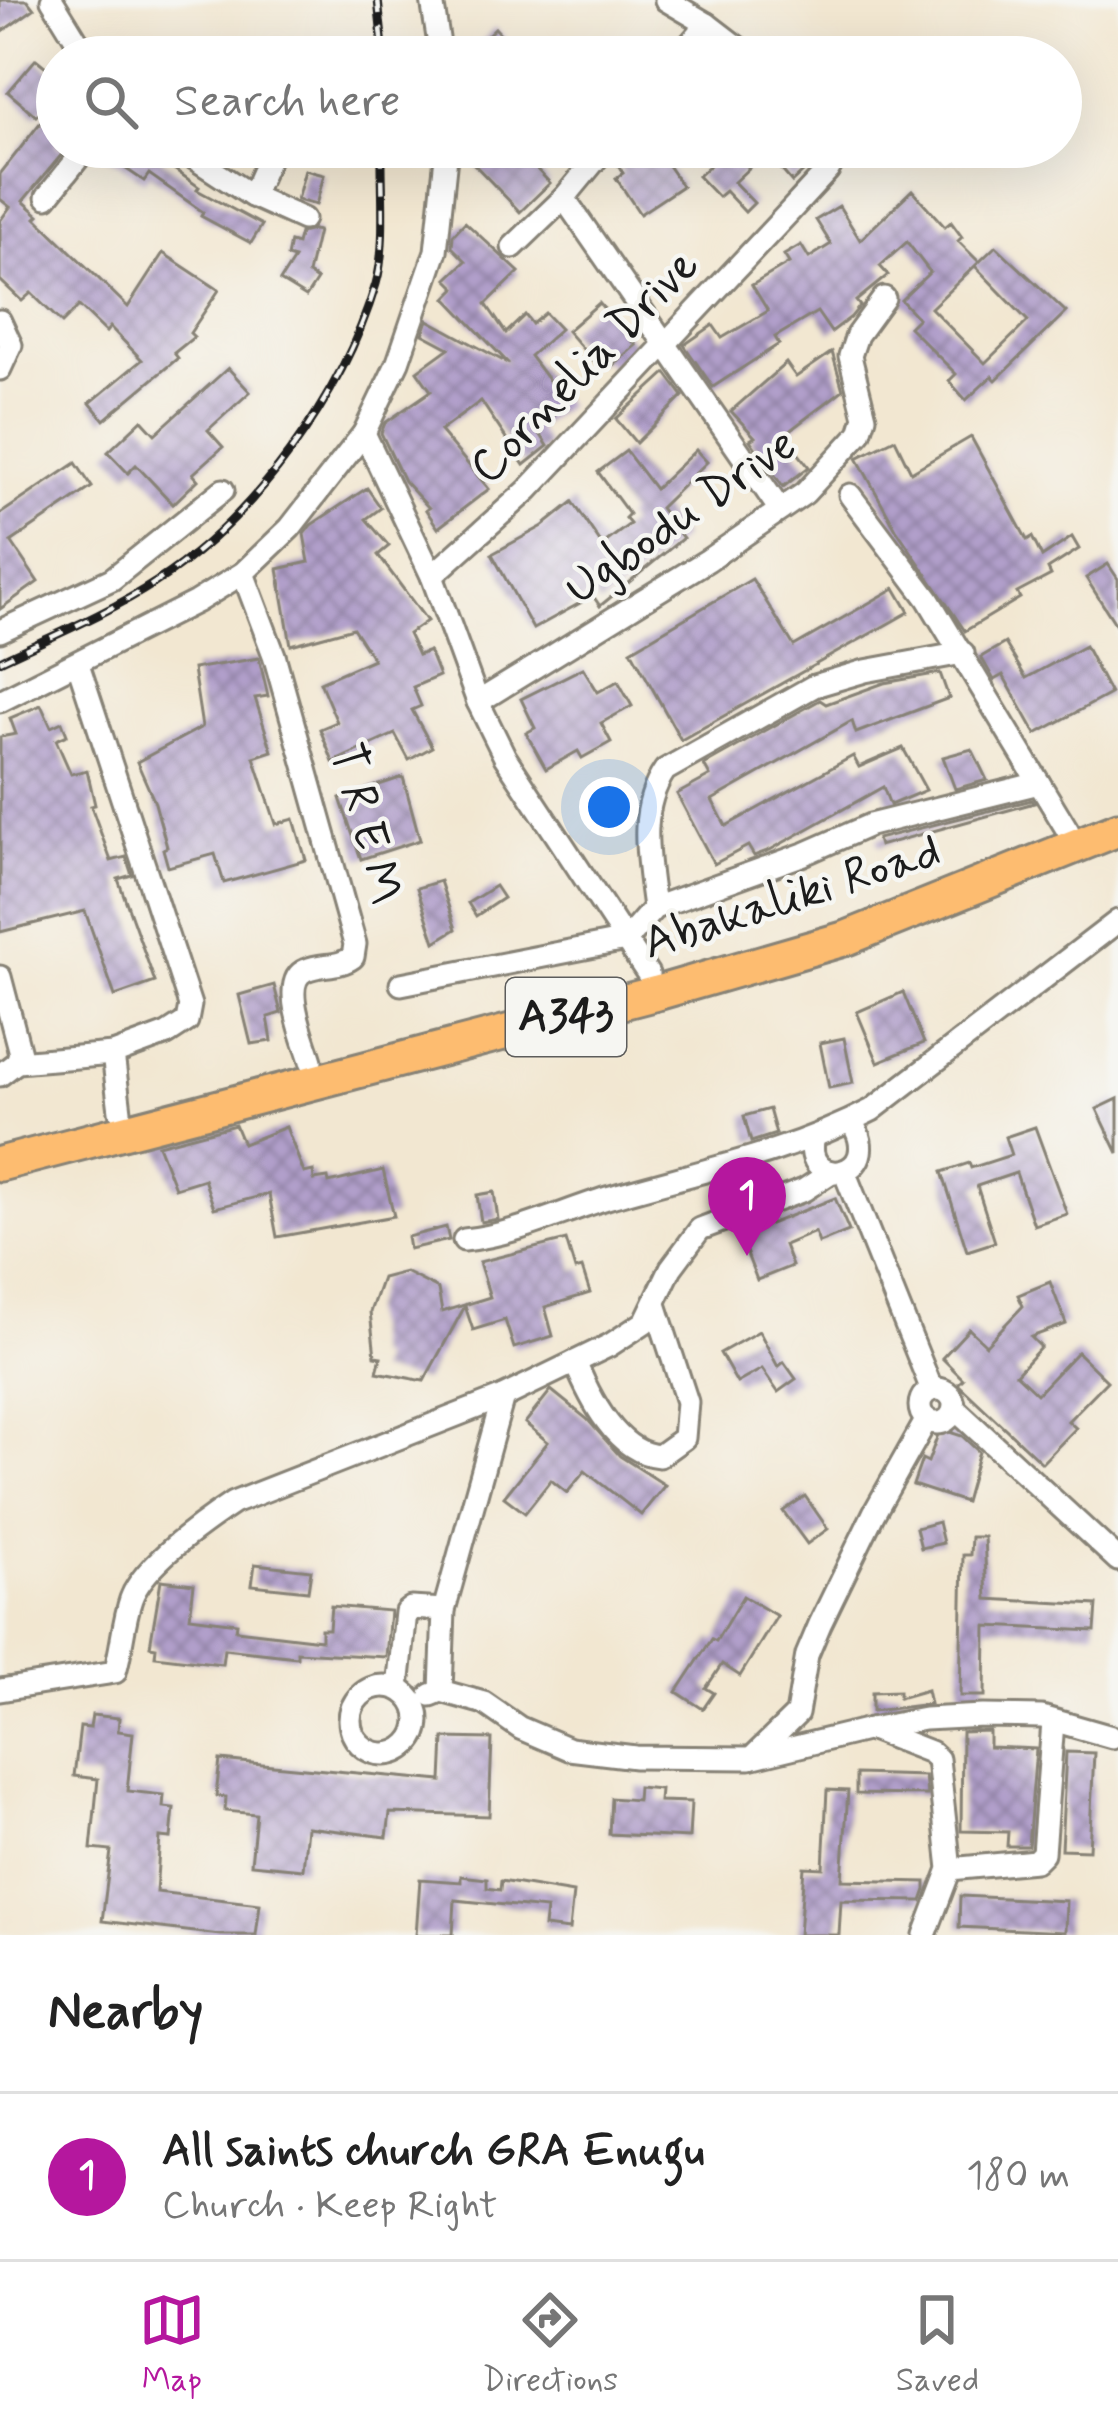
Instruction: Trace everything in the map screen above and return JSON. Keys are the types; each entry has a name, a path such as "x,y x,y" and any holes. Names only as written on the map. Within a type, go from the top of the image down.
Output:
{"highway":[{"name":"Abakaliki Road","path":"0,1141 648,974 867,908 1118,807"},
{"name":"Abakaliki Road","path":"0,1164 657,993 847,938 1118,829"}],"street":[{"path":"52,0 74,36"},
{"path":"432,0 438,36"},
{"path":"666,0 722,36"},
{"path":"697,36 706,24"},
{"path":"46,197 69,168"},
{"path":"209,168 252,196 303,218"},
{"path":"252,196 264,168"},
{"path":"0,701 243,573 290,528 364,433 422,301 436,251 445,168"},
{"path":"513,247 588,168"},
{"name":"Cornelia Drive","path":"432,576 528,490 829,168"},
{"path":"564,198 780,510"},
{"name":"Ugbodu Drive","path":"478,702 708,560 806,493 860,433 865,417 850,356 857,335 884,298"},
{"path":"0,321 11,344 0,369"},
{"path":"364,433 432,576 478,702 524,788 648,974"},
{"path":"0,631 112,580 223,490"},
{"path":"850,495 928,599 1068,831"},
{"name":"T R E M","path":"243,573 274,655 355,944 353,957 343,964 304,970 295,979 293,998 311,1061"},
{"path":"654,908 647,825 650,792 665,770 814,686 865,670 963,653"},
{"path":"8,1068 113,1054 167,1034 187,1021 190,1005 77,664"},
{"path":"401,984 626,940 654,908 870,825 1040,783"},
{"path":"464,1240 495,1237 604,1199 724,1167 851,1121 872,1110 1118,921"},
{"path":"0,977 20,1053 8,1068"},
{"path":"113,1054 120,1111"},
{"path":"0,1690 115,1672 132,1596 144,1577 202,1524 233,1503 503,1397 632,1333 645,1322 670,1268 700,1229 783,1199 856,1162 861,1153 859,1133 851,1121"},
{"path":"814,1137 815,1160 837,1172 932,1390"},
{"path":"575,1362 602,1414 637,1450 658,1456 673,1449 684,1438 687,1402 655,1304"},
{"path":"932,1390 946,1391 954,1408 1118,1560"},
{"path":"927,1419 920,1403 932,1390"},
{"path":"441,1691 444,1610 503,1397"},
{"path":"927,1419 944,1421 954,1408"},
{"path":"750,1758 797,1714 807,1655 820,1624 927,1419"},
{"path":"444,1610 411,1608 406,1612 405,1695 441,1691 484,1703 520,1728 569,1749 635,1757 750,1758 870,1729 982,1716 1042,1717 1116,1738"},
{"path":"797,1714 827,1739"},
{"path":"950,1869 1035,1861 1042,1853 1053,1722"},
{"path":"870,1729 930,1752 938,1760 950,1869 926,1935"}],"building":[{"path":"0,0 27,0 34,9 0,33"},
{"path":"36,59 36,116 8,92"},
{"path":"36,128 36,168 50,168 23,201 128,307 163,253 219,290 190,333 194,337 174,353 178,358 104,420 90,403 142,360 110,327 106,332 79,306 62,323 31,293 22,301 0,280 0,221 10,207 0,199 0,174"},
{"path":"125,168 173,168 197,190 262,225 251,243 201,216 203,212 149,174 144,181"},
{"path":"478,168 536,168 550,183 520,212"},
{"path":"620,168 670,168 682,186 640,214 616,178 623,173"},
{"path":"707,168 749,168 734,182 754,203 745,212 725,191 718,197 698,176"},
{"path":"780,168 807,168 792,182"},
{"path":"305,170 324,175 316,205 297,200"},
{"path":"912,190 945,227 951,222 962,237 958,241 979,262 931,308 985,363 1028,321 975,266 996,246 1066,312 996,380 992,376 966,400 949,381 956,374 909,327 918,318 901,300 930,272 907,242 880,266 888,275 856,301 860,306 831,332 817,312 775,337 779,344 713,387 684,345 713,325 722,338 768,311 752,285 789,263 784,255 801,245 809,258 831,244 816,220 839,206 860,240"},
{"path":"465,222 519,272 486,304 506,333 525,315 532,324 545,313 560,329 530,356 567,405 537,429 548,446 524,465 481,401 440,431 489,489 438,528 429,508 404,481 381,433 385,423 431,391 417,371 449,348 423,334 428,320 509,364 446,298 456,288 447,279 466,261 452,247 453,235"},
{"path":"318,231 308,274 317,280 306,297 280,281 294,259 287,257 290,242 297,244 300,233"},
{"path":"599,303 636,345 611,367 603,358 596,364 567,331"},
{"path":"832,352 843,390 784,435 809,467 783,487 750,440 755,437 731,411 786,363 796,377"},
{"path":"228,368 250,392 208,430 223,447 193,474 198,480 173,504 136,465 128,473 108,452 142,420 155,434"},
{"path":"666,373 683,396 636,443 616,419"},
{"path":"971,437 1027,540 1032,537 1042,557 1072,537 1079,549 1048,569 1051,575 1017,593 1020,598 965,631 896,529 857,458 895,439 911,472"},
{"path":"696,450 707,462 660,508 683,538 600,606 593,596 533,629 492,554 543,526 573,502 602,545 630,524 625,518 629,514 598,472 626,451 655,489"},
{"path":"76,463 92,487 11,542 38,582 0,609 0,514"},
{"path":"367,488 381,508 366,519 389,546 378,555 427,621 408,634 418,655 429,651 439,676 413,687 421,706 412,710 432,747 409,760 395,734 333,762 320,729 337,722 320,682 373,659 353,628 291,645 278,569 309,562 304,534 311,525"},
{"path":"1108,564 1118,579 1118,628 1086,578"},
{"path":"752,579 794,646 895,588 909,612 681,740 631,650"},
{"path":"1005,643 1026,678 1085,646 1110,694 1036,734 1003,675 994,680 981,657"},
{"path":"259,658 268,696 255,698 272,751 254,757 276,824 294,819 306,860 224,883 215,854 168,867 155,803 137,762 202,727 193,669"},
{"path":"583,668 598,692 618,681 632,706 601,723 611,742 582,758 578,751 546,769 526,733 535,728 521,699"},
{"path":"940,673 949,698 856,733 852,721 712,800 726,826 853,756 859,767 903,748 926,790 890,805 883,787 770,850 754,856 748,846 714,864 677,794 710,776 704,765 820,700 826,704 884,683"},
{"path":"41,705 51,727 62,722 67,735 56,740 71,774 87,770 95,805 91,806 111,861 126,857 132,875 118,879 155,982 115,996 85,911 0,932 0,737 16,734 10,718"},
{"path":"972,749 987,780 955,789 943,757"},
{"path":"403,777 420,840 361,859 340,798"},
{"path":"1034,803 879,846 877,839"},
{"path":"440,881 456,929 435,942 417,888"},
{"path":"495,886 503,898 476,916 468,903"},
{"path":"274,985 281,1013 268,1017 272,1041 251,1044 239,995"},
{"path":"903,992 924,1043 878,1062 857,1012"},
{"path":"844,1038 853,1083 829,1088 820,1043"},
{"path":"1118,1099 1118,1153 1097,1109"},
{"path":"769,1109 776,1134 751,1142 744,1116"},
{"path":"235,1125 243,1144 286,1127 304,1173 313,1171 314,1180 328,1178 329,1183 383,1170 394,1216 277,1237 269,1194 214,1208 204,1179 175,1188 158,1145"},
{"path":"1035,1127 1067,1214 1034,1225 1016,1173 977,1186 995,1242 967,1251 942,1172 1011,1155 1005,1137"},
{"path":"494,1192 498,1219 481,1222 477,1195"},
{"path":"835,1198 849,1231 819,1243 815,1232 784,1245 792,1266 757,1280 740,1236"},
{"path":"446,1227 449,1240 409,1249 407,1237"},
{"path":"566,1240 575,1270 582,1268 590,1293 545,1307 553,1336 514,1348 505,1320 473,1330 465,1306 424,1381 377,1372 381,1357 375,1356 370,1312 382,1278 405,1272 438,1289 442,1312 490,1297 479,1262"},
{"path":"1050,1282 1066,1324 1031,1337 1041,1347 1016,1374 1037,1394 1077,1352 1107,1381 1068,1421 1076,1428 1042,1463 958,1384 963,1379 942,1358 969,1329 986,1345 1023,1306 1018,1295"},
{"path":"759,1331 778,1367 784,1362 796,1379 778,1392 762,1369 737,1383 720,1353"},
{"path":"551,1390 587,1419 620,1456 665,1485 641,1515 585,1471 567,1493 551,1480 525,1513 504,1497 548,1442 525,1423"},
{"path":"940,1429 962,1436 979,1452 965,1502 913,1485"},
{"path":"805,1496 828,1529 807,1544 783,1511"},
{"path":"938,1522 943,1543 921,1548 916,1528"},
{"path":"971,1537 984,1537 987,1599 1097,1605 1095,1631 986,1626 985,1696 960,1696 963,1555 970,1555"},
{"path":"255,1564 311,1570 308,1591 252,1585"},
{"path":"161,1580 194,1584 190,1617 237,1623 236,1630 321,1640 321,1629 329,1629 331,1606 390,1611 386,1657 297,1652 297,1657 224,1649 222,1664 155,1656 156,1647 150,1646"},
{"path":"743,1596 777,1616 740,1676 722,1664 706,1688 714,1693 703,1709 677,1692"},
{"path":"927,1690 930,1704 872,1711 872,1692 899,1691 899,1698"},
{"path":"92,1715 119,1718 118,1731 133,1733 127,1791 164,1795 163,1807 174,1808 171,1838 160,1837 156,1892 260,1904 256,1935 102,1921 111,1851 91,1849 98,1779 74,1776 80,1727 90,1728"},
{"path":"989,1731 989,1747 1036,1749 1028,1846 1007,1846 1008,1832 961,1831 962,1732"},
{"path":"444,1738 492,1739 489,1816 390,1813 387,1837 307,1827 303,1869 251,1864 256,1814 225,1811 226,1797 216,1796 220,1760 442,1781"},
{"path":"1066,1752 1094,1753 1089,1850 1061,1849"},
{"path":"856,1774 925,1776 927,1795 856,1794"},
{"path":"638,1787 660,1789 659,1801 691,1802 689,1838 609,1834 611,1798 637,1800"},
{"path":"827,1790 848,1791 842,1880 926,1882 926,1890 922,1901 841,1900 839,1935 799,1935 804,1867 823,1868"},
{"path":"461,1876 487,1879 487,1888 500,1890 501,1881 573,1893 569,1930 544,1927 546,1909 455,1900 453,1935 416,1935 420,1879 461,1882"},
{"path":"960,1896 1066,1901 1065,1932 959,1927"}],"railway":[{"path":"378,0 382,36"},
{"path":"0,661 156,582 227,524 290,451 341,369 376,284 382,168"}],"place":[{"name":"All saints church GRA Enugu","path":"747,1256"}]}
